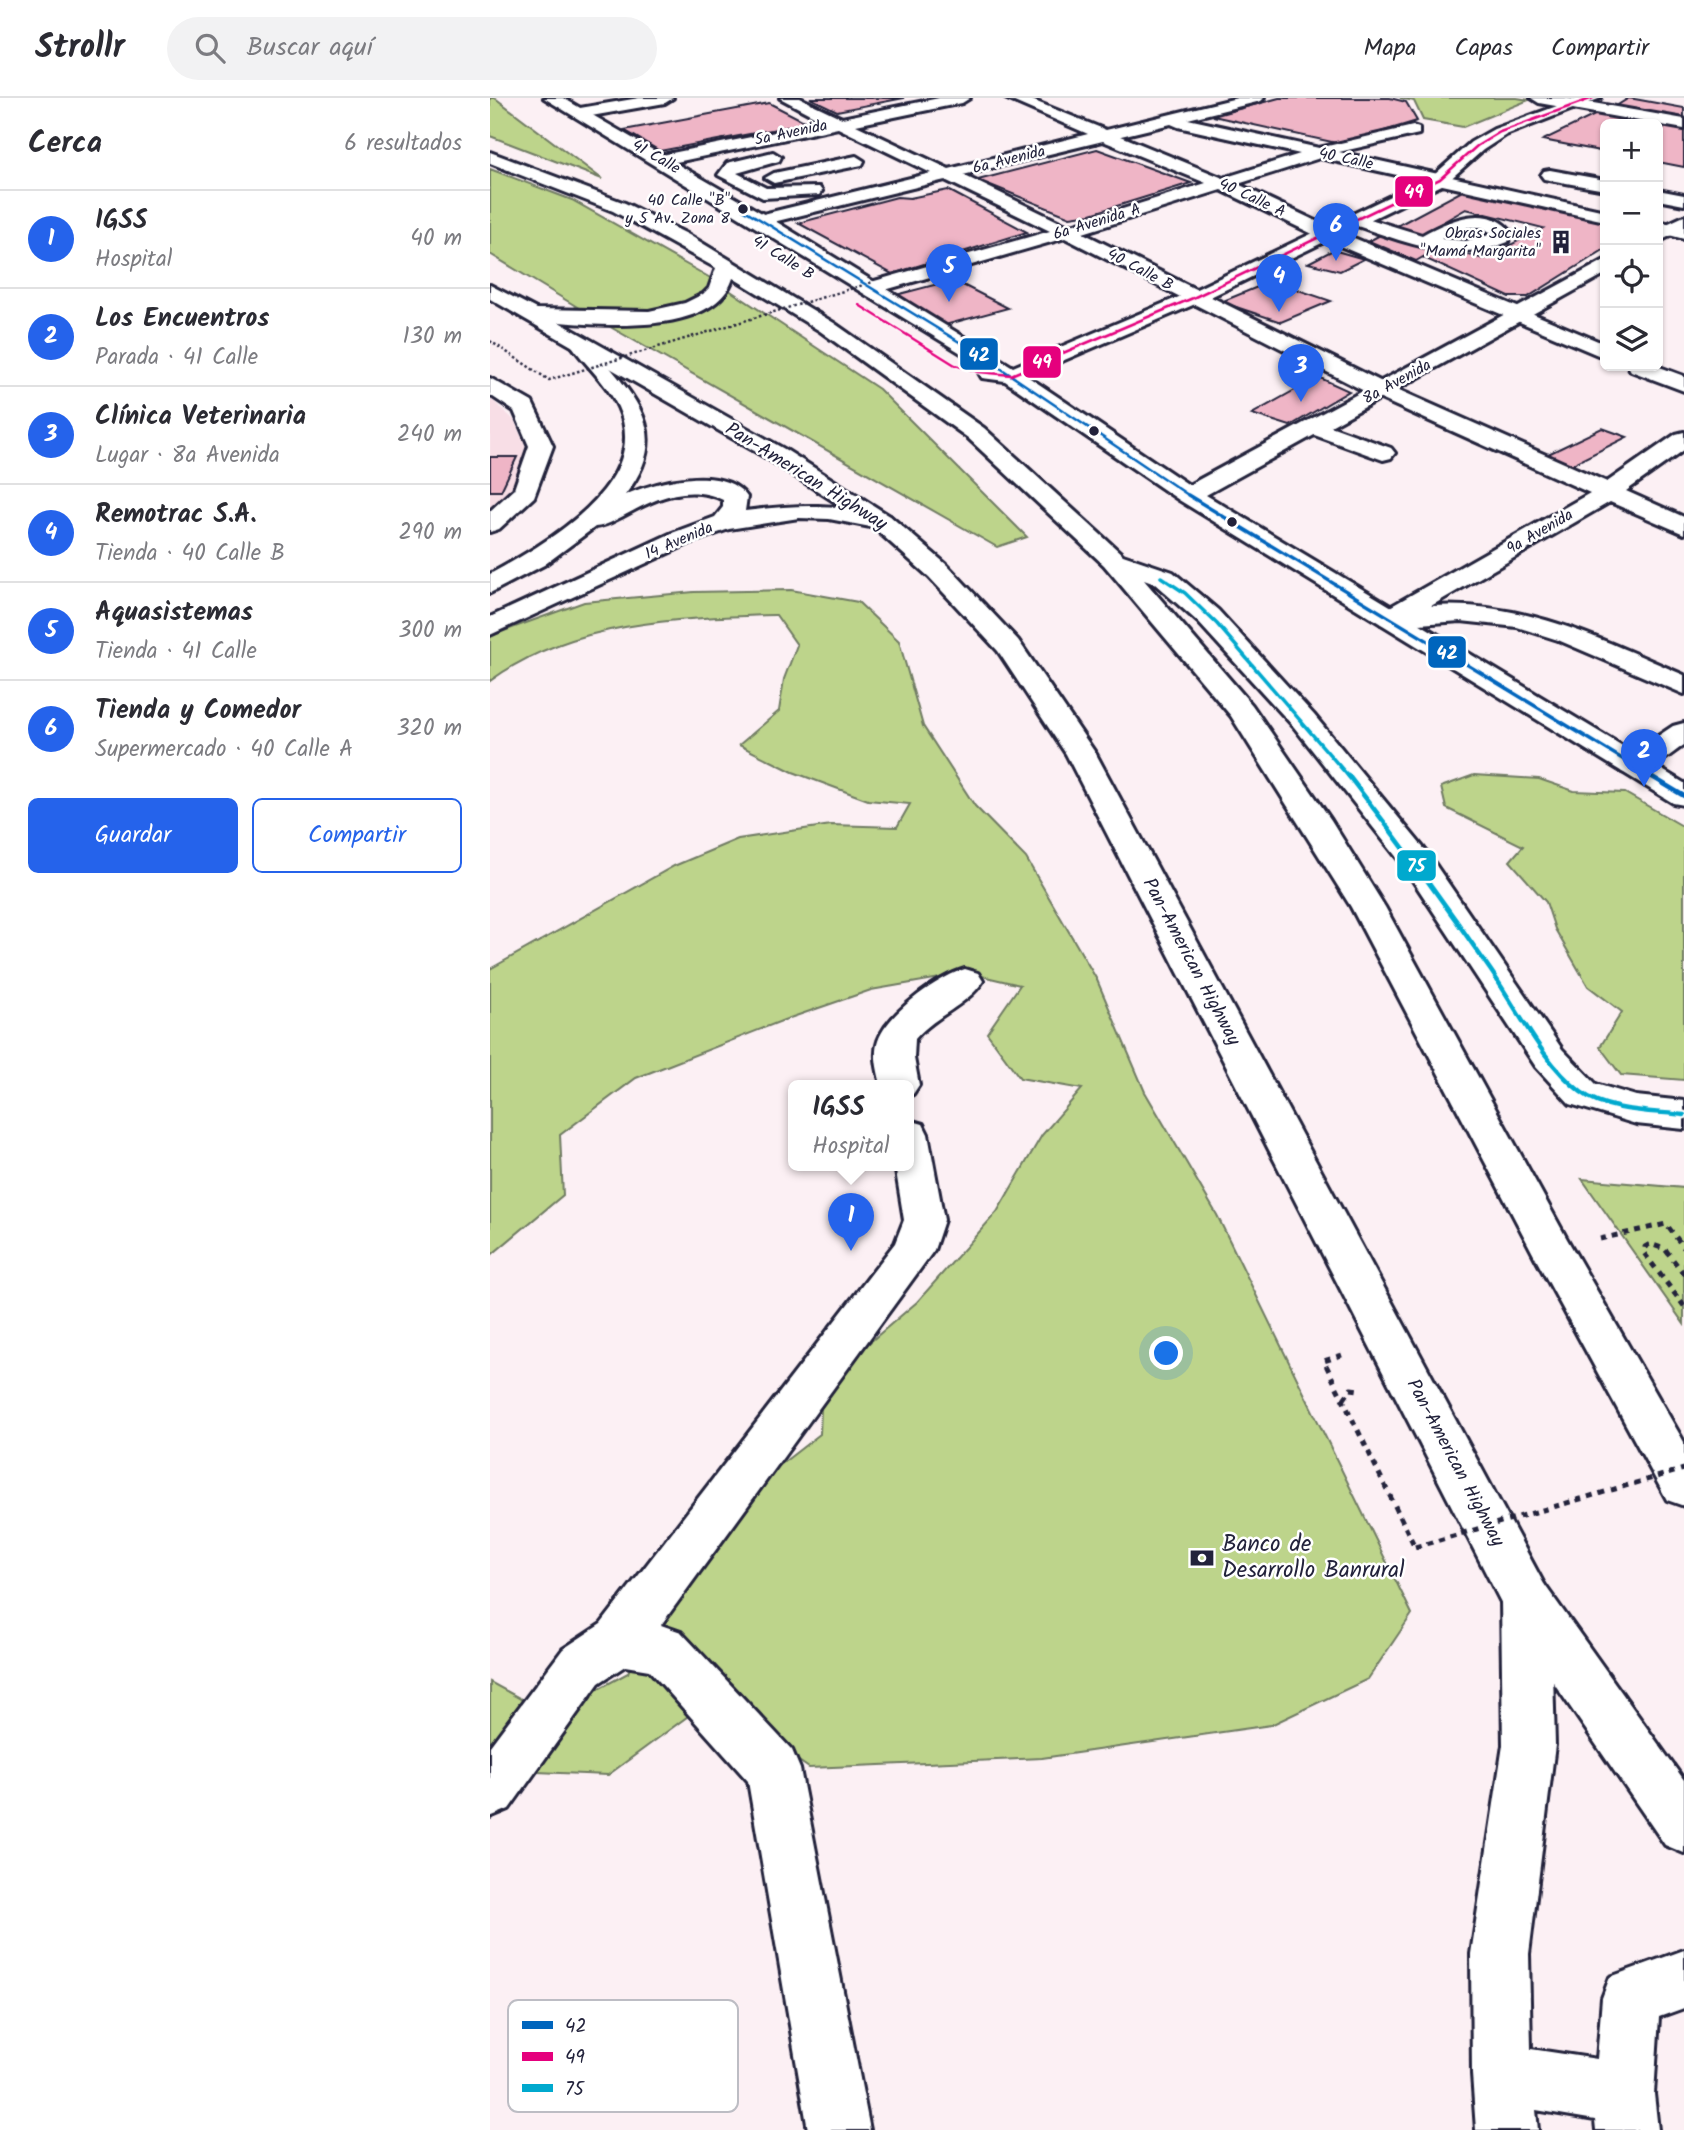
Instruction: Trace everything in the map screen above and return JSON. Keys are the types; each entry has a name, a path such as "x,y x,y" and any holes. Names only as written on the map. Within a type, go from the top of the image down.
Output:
{"main road":[{"path":"565,104 665,98"},
{"name":"40 Calle B","path":"788,98 1067,232 1193,298 1382,391 1684,526"},
{"name":"5a Avenida","path":"662,160 962,98"},
{"name":"40 Calle A","path":"1013,98 1221,183 1328,234 1600,350"},
{"name":"6a Avenida","path":"761,220 1256,98"},
{"path":"1539,98 1586,102 1684,124"},
{"path":"839,292 955,365 979,372 1011,375 1193,298 1440,179 1477,146 1500,131 1526,120 1586,102"},
{"path":"565,104 713,202 742,185 856,161"},
{"name":"41 Calle","path":"565,104 662,160 713,202 761,220 872,285 1188,495 1633,766 1682,792"},
{"name":"40 Calle","path":"1169,120 1321,162 1341,173 1366,163 1600,215"},
{"path":"1321,162 1352,143 1413,131"},
{"path":"490,142 584,178 619,207"},
{"path":"793,153 728,171 727,175 742,185 763,193 793,194 872,175"},
{"path":"490,157 619,207 726,265 868,354 975,433 1113,560 1242,711 1315,820 1368,907 1552,1251 1684,1485"},
{"name":"6a Avenida A","path":"872,285 1067,232 1221,183 1321,162"},
{"path":"1550,175 1600,184"},
{"path":"1663,196 1684,200"},
{"path":"1357,220 1427,240"},
{"path":"529,314 602,319 650,316 683,309 711,298 722,284 726,265"},
{"name":"8a Avenida","path":"1188,495 1382,391 1600,269"},
{"name":"Pan-American Highway","path":"490,291 778,456 881,521 938,571 1008,646 1081,754 1526,1600 1684,1826"},
{"path":"578,530 607,503 629,468 637,432 618,386 592,361 580,343"},
{"path":"1652,371 1684,384"},
{"path":"490,385 524,407 541,446 525,492 490,524"},
{"path":"1314,427 1383,453"},
{"name":"9a Avenida","path":"1391,618 1609,492 1684,439"},
{"path":"490,585 535,560 578,530 634,499 660,489 709,487 735,497 735,508 724,522"},
{"name":"14 Avenida","path":"490,627 681,538 724,522 799,511 829,512 881,521"},
{"path":"1113,560 1164,578 1208,616 1272,684 1414,859 1549,1058 1583,1094 1636,1110 1684,1115"},
{"path":"1391,618 1459,613 1498,615 1536,623 1684,685"},
{"path":"1633,766 1684,732"},
{"path":"899,1080 895,1056 897,1039 905,1026 965,981"},
{"path":"490,1790 581,1666 618,1641 913,1250 924,1220 914,1163"},
{"path":"1526,1600 1529,1745 1500,1954 1505,2102 1625,2112 1631,1998 1684,1979"},
{"path":"618,1641 663,1649 773,1769 839,2130"}],"path":[{"path":"490,341 549,380 872,285"},
{"path":"1552,1251 1666,1224 1684,1248"},
{"path":"1684,1274 1665,1249 1650,1244 1645,1247 1644,1253 1684,1306"},
{"path":"1390,1340 1324,1361 1415,1547 1684,1469"}],"shaded area":[{"path":"490,398 514,420 525,445 522,473 503,503 490,515"}],"green space":[{"path":"490,98 495,98 602,179 490,136"},
{"path":"1400,98 1529,100 1463,127 1423,120 1414,101"},
{"path":"490,169 572,200 714,280 879,389 1027,537 997,547 612,328 490,254"},
{"path":"791,590 858,602 899,641 923,726 975,806 1026,858 1097,980 1145,1092 1217,1215 1412,1614 1368,1679 1271,1725 1042,1758 809,1768 710,1700 608,1775 490,1770 490,1682 550,1715 628,1673 653,1604 744,1493 820,1434 822,1383 917,1302 997,1212 1042,1135 1082,1089 1020,1078 987,1033 1020,985 969,973 871,990 784,1020 636,1078 560,1135 563,1195 490,1256 490,969 674,866 738,839 831,825 897,827 910,804 868,800 793,772 739,745 779,711 784,679 797,645 776,615 664,621 591,635 555,646 522,661 490,681 490,636 584,602 694,592"},
{"path":"1474,775 1539,779 1574,791 1625,793 1684,827 1684,1080 1621,1075 1600,1047 1622,1012 1588,986 1555,929 1546,902 1510,861 1523,846 1446,808 1441,787"},
{"path":"1582,1179 1684,1188 1684,1324"}],"building":[{"path":"810,98 904,98 837,111"},
{"path":"1279,98 1390,98 1406,102 1417,121 1341,144 1213,116"},
{"path":"1629,98 1684,108 1684,120 1613,108"},
{"path":"769,103 808,123 660,151 624,130"},
{"path":"1599,113 1633,119 1600,119 1600,151 1543,140"},
{"path":"1663,124 1684,128 1684,167 1663,163"},
{"path":"1097,149 1191,183 1091,214 1070,217 978,180"},
{"name":"Obras Sociales \"Mamá Margarita\"","path":"1466,189 1600,219 1600,252 1528,297 1509,297 1424,258 1442,248 1484,259 1543,228 1466,209 1420,235 1393,228"},
{"path":"948,190 1027,232 892,274 798,223 897,197 910,198"},
{"path":"1382,234 1437,249 1416,261 1369,241"},
{"path":"1333,250 1364,259 1340,271 1308,263"},
{"path":"953,280 1008,308 945,325 892,296"},
{"path":"1272,281 1331,301 1281,322 1221,302"},
{"path":"1318,377 1349,391 1290,426 1252,414"},
{"path":"1602,428 1627,437 1569,466 1544,456"},
{"path":"490,457 517,457 501,491 490,491"}],"transit line":[{"name":"49","path":"859,305 955,365 979,372 1011,375 1193,298 1440,179 1477,146 1500,132 1593,98"},
{"name":"42","path":"743,209 987,359 1188,495 1684,796"},
{"name":"75","path":"1161,577 1185,593 1217,624 1343,769 1433,888 1543,1050 1567,1079 1581,1092 1602,1102 1684,1115"}],"place":[{"name":"40 Calle \"B\" y 5 Av. Zona 8","path":"743,209"},
{"name":"Obras Sociales \"Mamá Margarita\"","path":"1561,242"},
{"name":"Tienda y Comedor","path":"1336,261"},
{"name":"Aquasistemas","path":"949,302"},
{"name":"Remotrac S.A.","path":"1279,312"},
{"name":"Clínica Veterinaria","path":"1301,402"},
{"name":"Los Encuentros","path":"1644,787"},
{"name":"IGSS","path":"851,1251"},
{"name":"Banco de Desarrollo Banrural","path":"1202,1558"}]}
